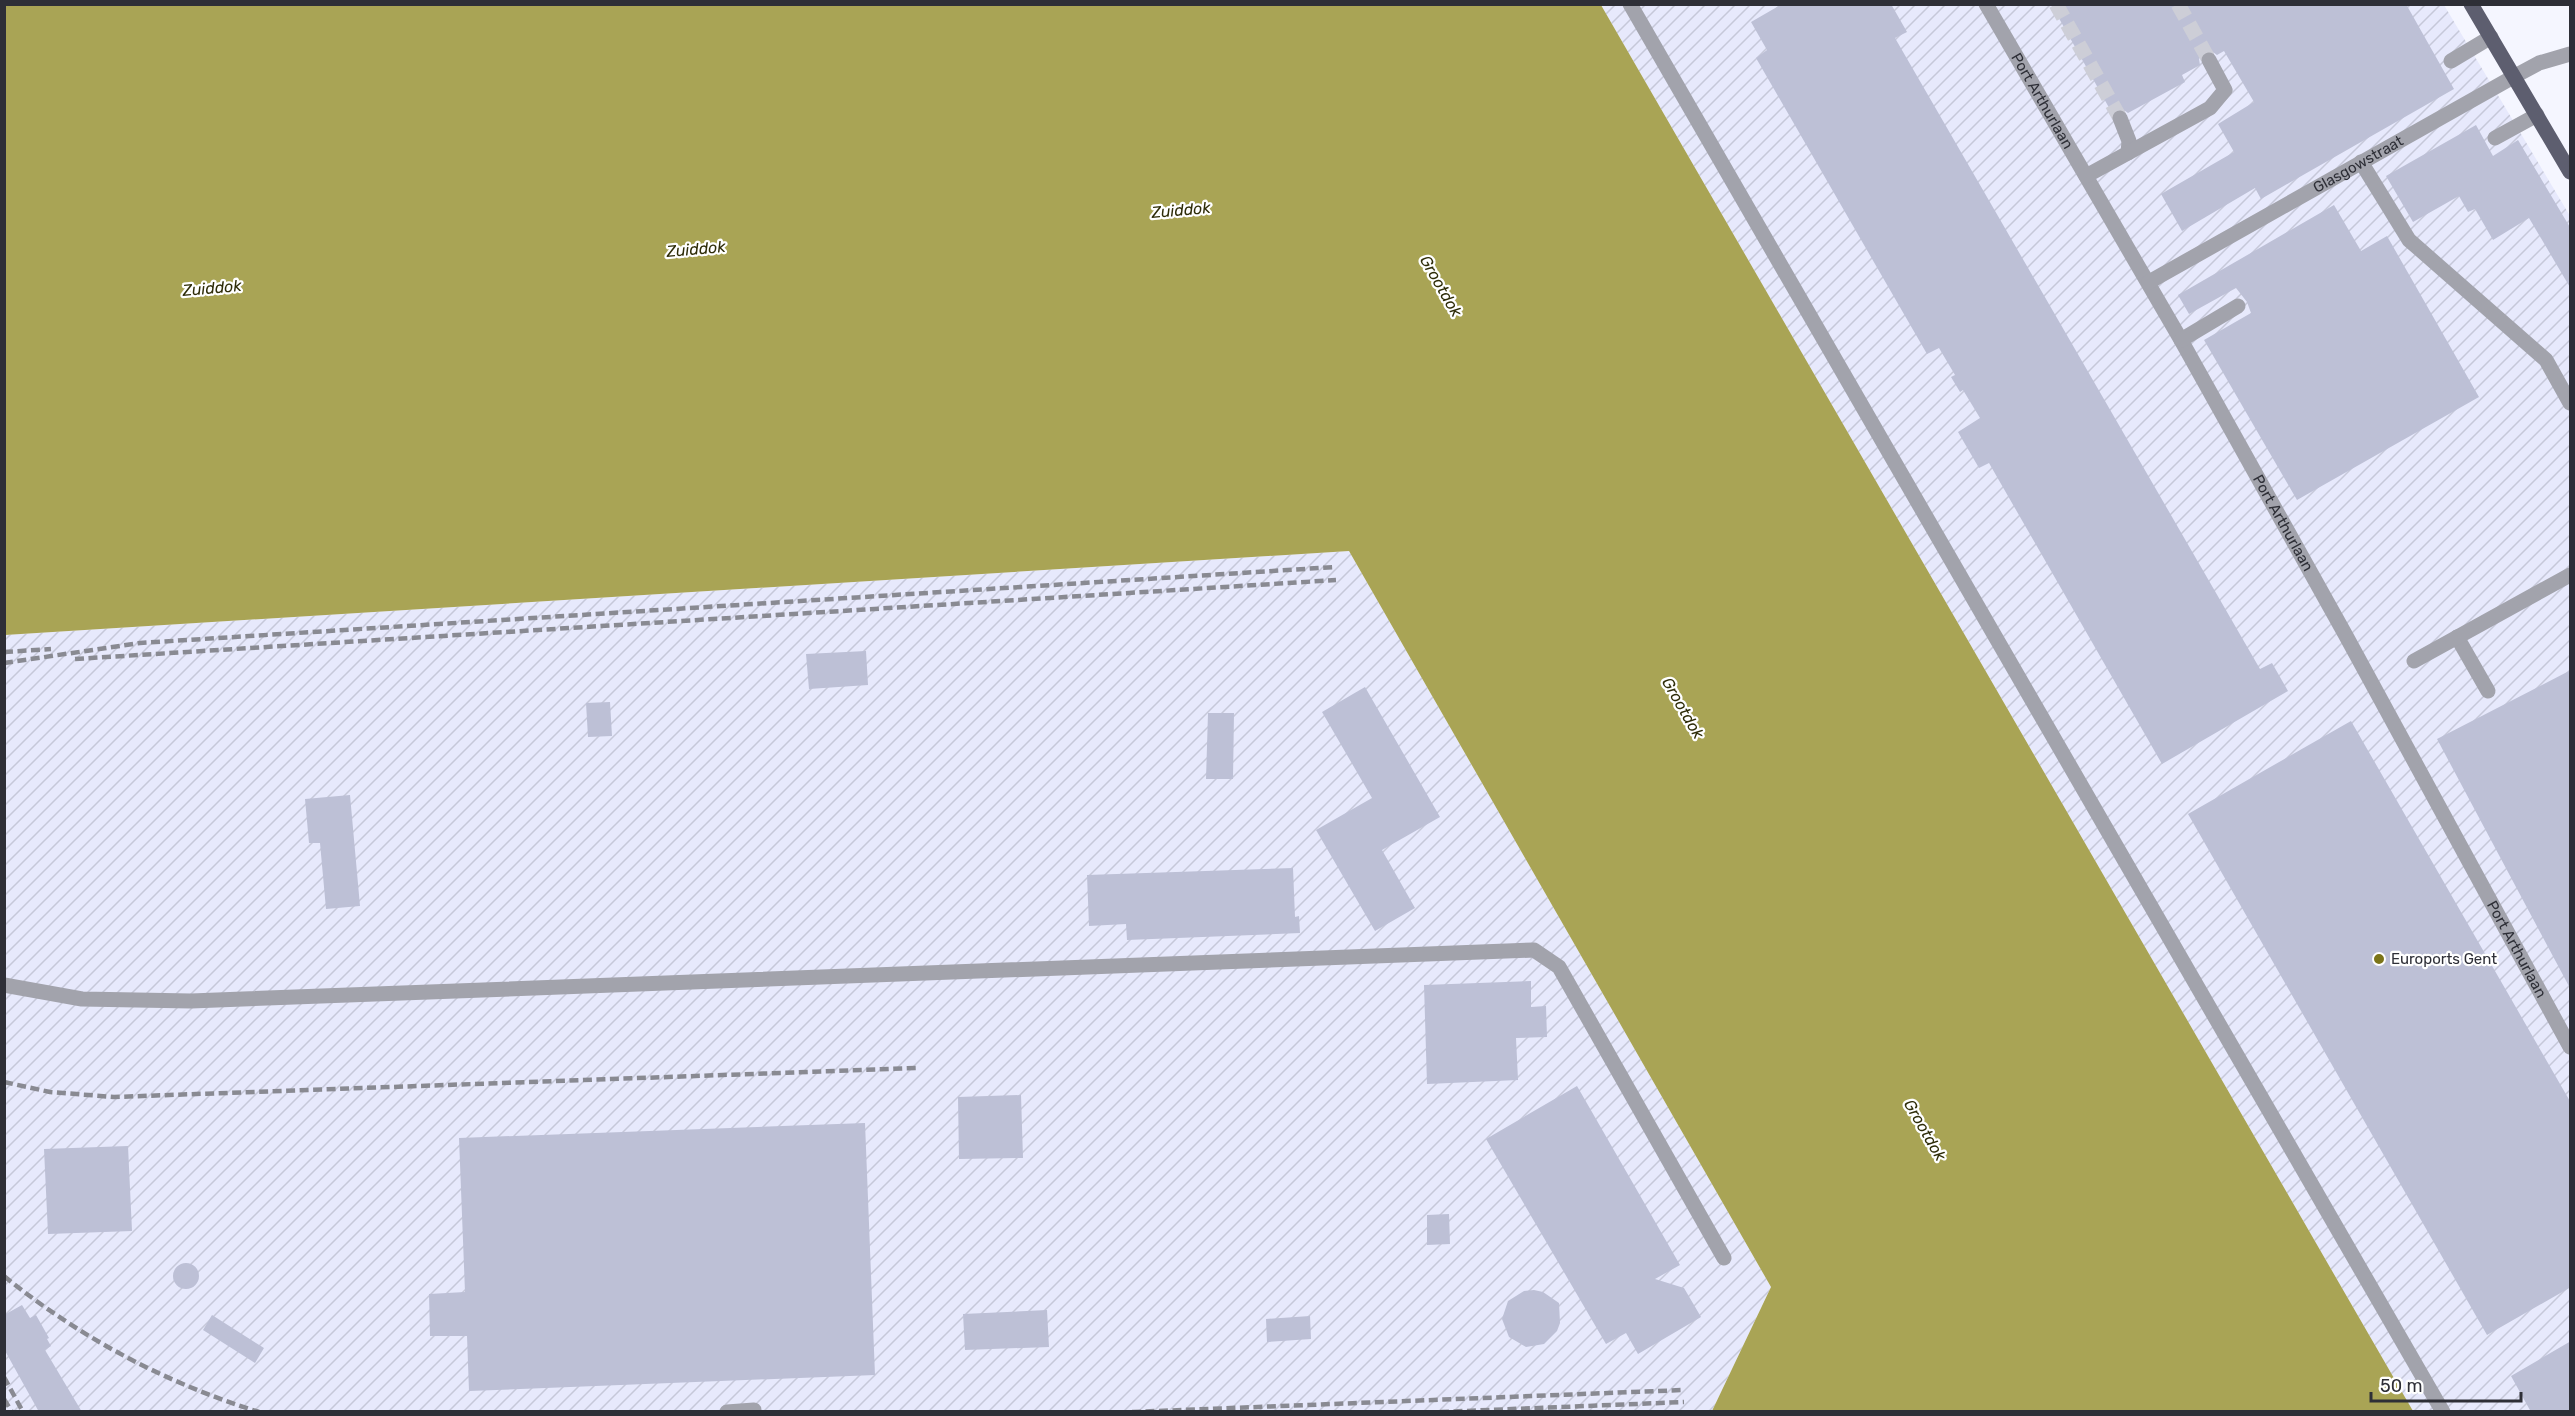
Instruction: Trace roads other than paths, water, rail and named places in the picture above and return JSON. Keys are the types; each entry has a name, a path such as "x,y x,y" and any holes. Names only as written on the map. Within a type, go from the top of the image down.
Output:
{"main road":[{"path":"2471,4 2571,172"}],"street":[{"path":"1630,4 2443,1412"},
{"name":"Port Arthurlaan","path":"1986,4 2149,282 2571,1047"},
{"path":"2451,60 2491,37"},
{"name":"Glasgowstraat","path":"2149,282 2539,63 2571,54"},
{"path":"2086,176 2210,108 2225,90 2209,60"},
{"path":"2495,138 2537,115"},
{"path":"2120,118 2129,141 2128,153"},
{"path":"2361,162 2409,240 2546,360 2571,403"},
{"path":"2181,340 2238,306"},
{"path":"2414,661 2571,575"},
{"path":"2457,637 2488,691"},
{"path":"4,984 82,999 191,1001 1534,950 1558,968 1724,1258"},
{"path":"727,1412 754,1410"}],"water":[{"path":"5,4 1601,5 2413,1411 1712,1411 1771,1287 1349,551 5,635"}],"tunnel":[{"path":"2056,4 2120,118"},
{"path":"2178,4 2209,60"}],"railway":[{"path":"4,663 140,643 1335,567"},
{"path":"75,659 1336,580"},
{"path":"4,652 51,649"},
{"path":"4,1082 50,1092 114,1097 917,1068"},
{"path":"4,1276 63,1319 125,1356 157,1373 259,1412"},
{"path":"4,1377 23,1412"},
{"path":"1132,1412 1683,1390"},
{"path":"4,1399 12,1412"},
{"path":"1440,1412 1684,1402"}],"place":[{"name":"Euroports Gent","path":"2379,959"}],"water label":[{"name":"Zuiddok","path":"1181,210"},
{"name":"Zuiddok","path":"696,249"},
{"name":"Grootdok","path":"1441,286"},
{"name":"Zuiddok","path":"212,288"},
{"name":"Grootdok","path":"1683,708"},
{"name":"Grootdok","path":"1925,1130"}]}
